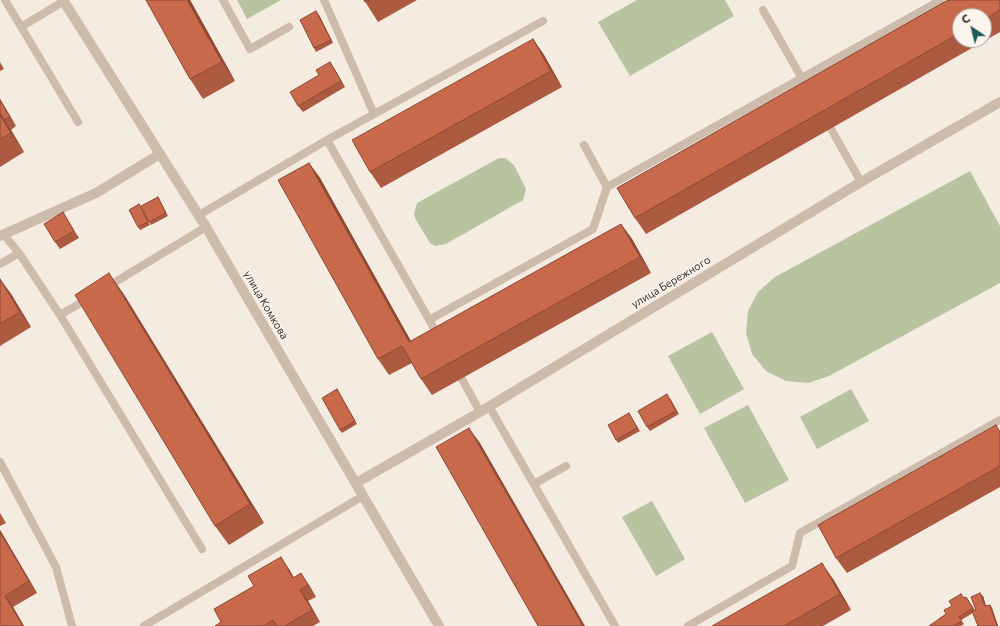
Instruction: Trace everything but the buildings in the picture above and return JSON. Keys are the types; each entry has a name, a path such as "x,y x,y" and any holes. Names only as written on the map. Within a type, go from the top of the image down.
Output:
{"street":[{"name":"улица Комкова","path":"64,0 206,226 439,626"},
{"name":"улица Бережного","path":"356,483 480,412 861,182 1000,102"},
{"path":"2,236 96,193 160,154"}],"lane":[{"path":"5,0 78,122"},
{"path":"21,26 64,0"},
{"path":"223,0 250,49 289,27"},
{"path":"324,0 374,114"},
{"path":"429,320 593,229 607,186 941,0"},
{"path":"763,10 808,88"},
{"path":"199,215 327,140 543,20"},
{"path":"831,129 861,182"},
{"path":"327,140 443,345"},
{"path":"584,146 607,186"},
{"path":"60,315 206,226"},
{"path":"2,236 19,253 60,315 202,549"},
{"path":"0,264 19,253"},
{"path":"462,379 480,412"},
{"path":"489,406 615,626"},
{"path":"688,626 792,566 800,533 1000,420"},
{"path":"0,462 56,567 72,626"},
{"path":"534,484 566,466"},
{"path":"144,626 363,496"}],"green space":[{"path":"237,0 281,0 247,19"},
{"path":"637,0 725,0 734,16 630,76 598,22"},
{"path":"499,158 505,158 514,165 526,189 523,200 446,244 435,246 430,243 414,214 417,203"},
{"path":"970,171 1000,226 1000,283 829,376 808,383 786,381 766,371 752,354 746,333 748,311 758,292 775,277"},
{"path":"712,332 744,389 700,414 668,356"},
{"path":"851,389 869,421 817,449 800,417"},
{"path":"748,405 789,480 745,503 704,428"},
{"path":"652,501 685,559 656,576 622,517"}]}
